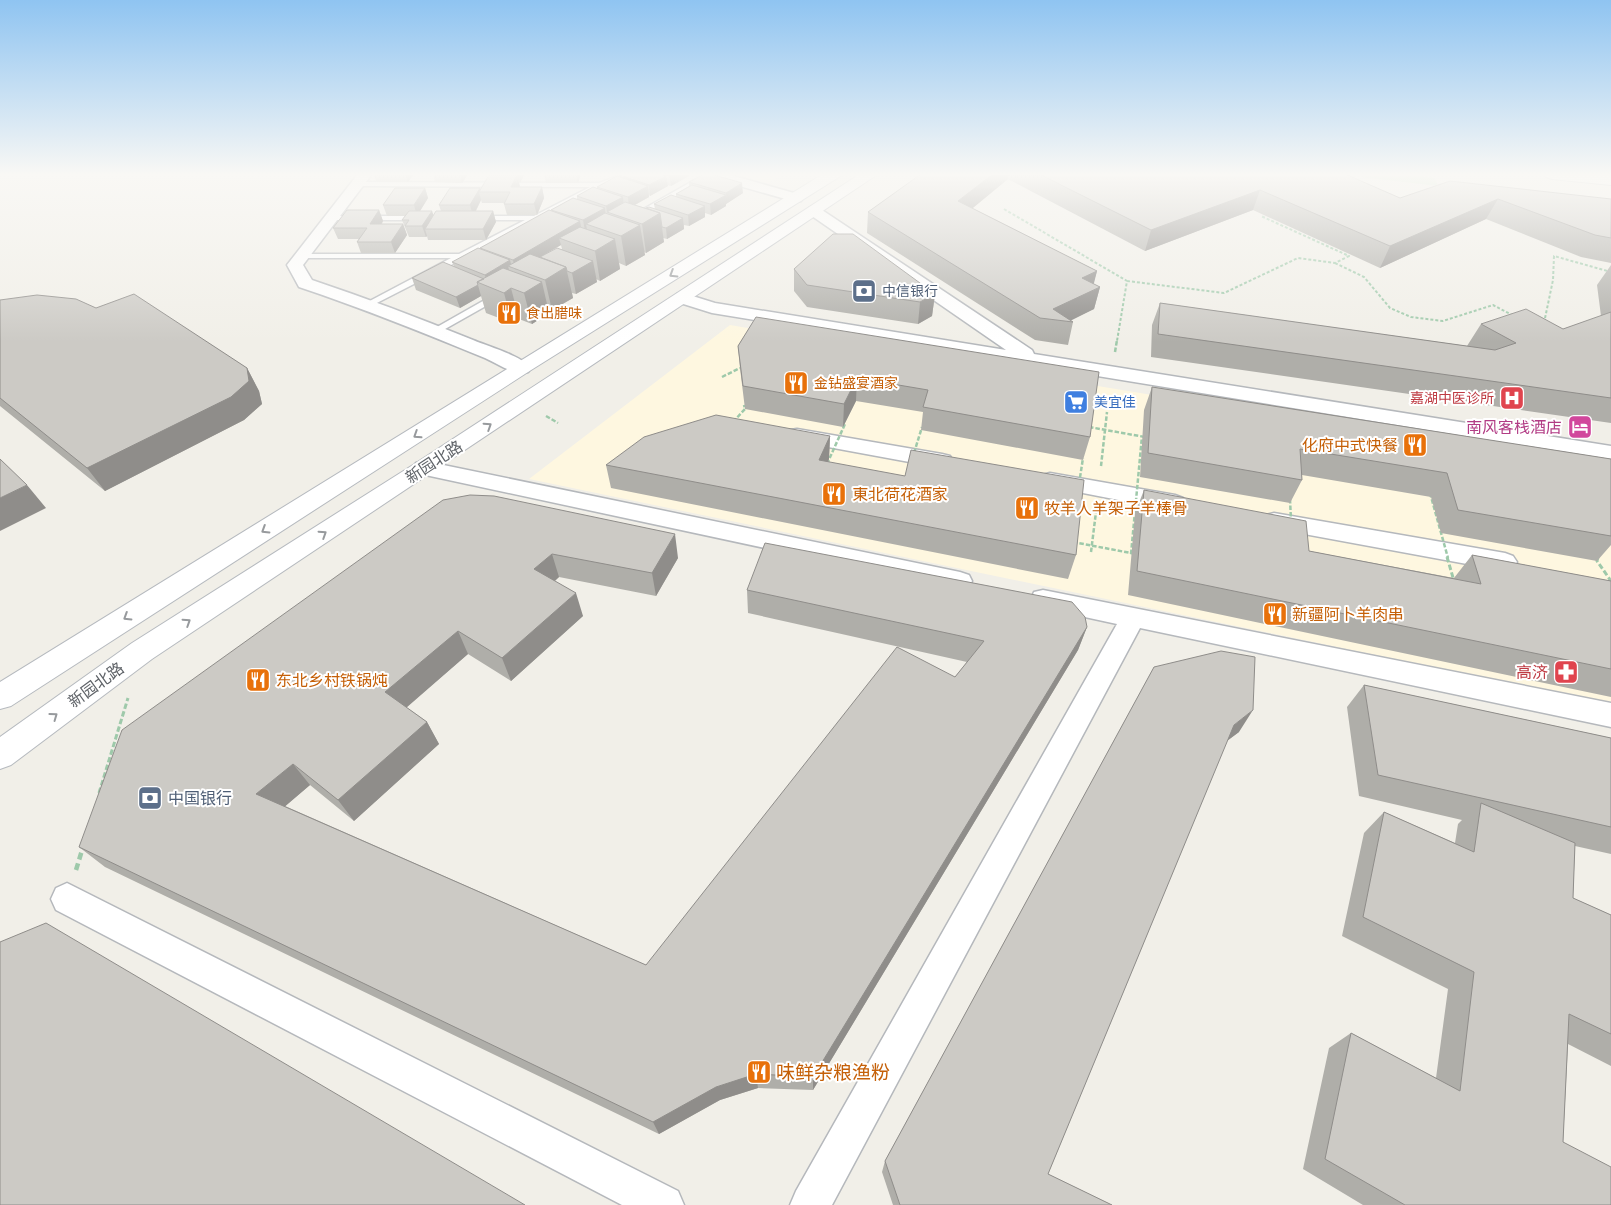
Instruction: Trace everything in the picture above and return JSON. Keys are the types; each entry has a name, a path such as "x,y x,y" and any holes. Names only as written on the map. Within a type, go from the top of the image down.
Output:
{"main road":[{"name":"新园北路","path":"0,697 521,368 760,230"},
{"name":"新园北路","path":"0,755 14,733 683,298 771,230"}],"street":[{"path":"321,230 295,265 305,283 368,304 499,357 521,368"},
{"path":"843,230 1032,359"},
{"path":"683,298 712,308 1611,453"},
{"path":"778,432 962,465"},
{"path":"424,468 979,585"},
{"path":"1030,477 1193,506"},
{"path":"1250,516 1523,566"},
{"path":"1017,593 1611,715"},
{"path":"810,1205 1133,618"},
{"path":"67,899 664,1205"}],"lane":[{"path":"368,304 512,230"},
{"path":"301,256 461,256"},
{"path":"435,331 504,292"}],"path":[{"path":"1040,230 1127,281 1224,293 1298,258 1335,263 1364,277 1390,308 1411,317 1443,321 1493,305 1518,318"},
{"path":"1292,230 1349,256 1335,263"},
{"path":"1542,331 1553,280 1554,256 1611,272"},
{"path":"1111,372 1127,281"},
{"path":"740,368 741,376"},
{"path":"722,378 740,368 749,370"},
{"path":"731,424 745,409 744,401"},
{"path":"826,467 846,419"},
{"path":"913,456 923,423"},
{"path":"1088,427 1152,438"},
{"path":"1131,554 1142,436"},
{"path":"1079,484 1083,456"},
{"path":"1429,491 1456,588"},
{"path":"1289,495 1292,528"},
{"path":"1071,542 1141,555"},
{"path":"1599,552 1597,560 1611,581"},
{"path":"99,794 142,651"},
{"path":"67,899 84,842"}],"shaded area":[{"path":"730,325 1611,471 1611,704 529,479"}],"building":[{"path":"365,230 399,230 391,242 357,242"},
{"path":"512,230 564,230 513,260 480,248"},
{"path":"574,230 589,230 615,239 595,251 559,238"},
{"path":"604,230 631,230 621,236"},
{"path":"898,230 1016,230 1097,271 1082,278 1100,287 1053,309 1073,322 1040,318"},
{"path":"1353,230 1426,230 1390,246"},
{"path":"1582,230 1611,230 1611,238"},
{"path":"833,234 853,234 935,294 920,302 807,285 794,269"},
{"path":"478,248 510,260 485,275 452,262"},
{"path":"557,248 593,261 572,273 567,271 566,267 540,257"},
{"path":"530,254 566,267 545,280 508,266"},
{"path":"443,262 484,279 477,282 478,285 456,297 412,278"},
{"path":"503,268 542,282 524,293 511,288 504,293 477,282"},
{"path":"134,294 247,368 249,381 231,397 87,468 0,398 0,300 37,295 76,299 96,308"},
{"path":"1160,303 1495,350 1516,343 1481,324 1526,309 1563,329 1611,312 1611,398 1158,334"},
{"path":"756,317 1099,372 1090,437 923,407 928,390 857,378 844,404 743,386 738,346"},
{"path":"1152,387 1611,459 1611,536 1458,510 1447,473 1300,449 1302,480 1148,453"},
{"path":"716,415 830,436 819,460 905,476 911,450 1084,480 1076,555 606,465 644,437"},
{"path":"0,459 27,485 0,498"},
{"path":"1144,490 1306,521 1309,551 1481,584 1472,555 1611,581 1611,669 1137,571"},
{"path":"470,495 494,496 675,534 652,573 552,554 534,569 576,593 502,658 458,631 385,692 427,722 338,800 293,764 256,794 646,965 897,647 955,677 984,641 747,590 765,543 1072,602 1085,617 1087,627 813,1077 756,1074 716,1087 653,1122 79,847 122,730 443,500"},
{"path":"1221,651 1255,657 1253,710 1234,725 1048,1174 1112,1205 900,1205 885,1161 1154,667"},
{"path":"1364,685 1611,738 1611,827 1378,775"},
{"path":"1481,803 1575,843 1573,898 1611,915 1611,1034 1569,1014 1563,1142 1611,1167 1611,1205 1405,1205 1325,1159 1351,1033 1460,1091 1474,972 1363,917 1384,812 1474,852"},
{"path":"46,923 525,1205 0,1205 0,942"}],"place":[{"name":"中信银行","path":"864,291"},
{"name":"食出腊味","path":"509,313"},
{"name":"金钻盛宴酒家","path":"796,383"},
{"name":"嘉湖中医诊所","path":"1512,398"},
{"name":"美宜佳","path":"1076,402"},
{"name":"南风客栈酒店","path":"1580,427"},
{"name":"化府中式快餐","path":"1415,445"},
{"name":"東北荷花酒家","path":"834,494"},
{"name":"牧羊人羊架子羊棒骨","path":"1027,508"},
{"name":"新疆阿卜羊肉串","path":"1275,614"},
{"name":"高济","path":"1566,672"},
{"name":"东北乡村铁锅炖","path":"258,680"},
{"name":"中国银行","path":"150,798"},
{"name":"味鲜杂粮渔粉","path":"759,1072"}]}
